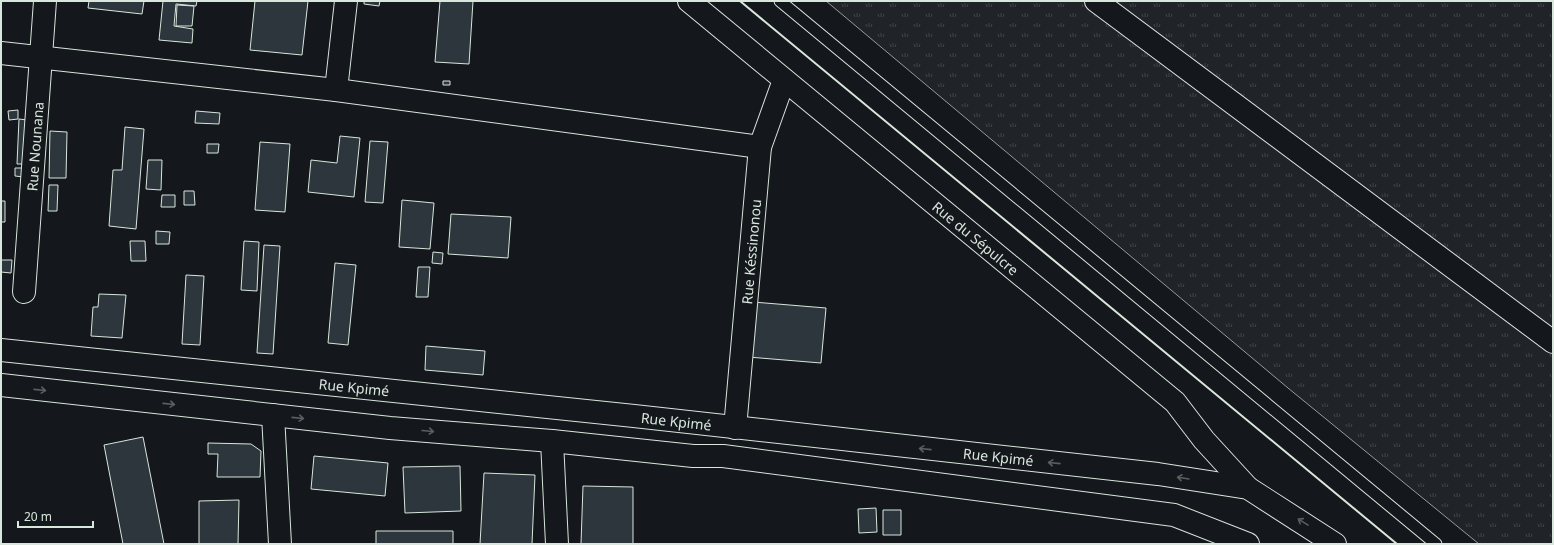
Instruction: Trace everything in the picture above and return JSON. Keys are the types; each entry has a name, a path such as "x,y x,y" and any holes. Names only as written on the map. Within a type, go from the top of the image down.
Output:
{"street":[{"name":"Rue Nounana","path":"24,292 45,1"},
{"path":"336,90 346,1"},
{"name":"Rue du Sépulcre","path":"689,1 1175,402 1204,440 1248,488"},
{"path":"1096,1 1553,342"},
{"path":"1,53 40,56 336,90 760,148"},
{"name":"Rue Késsinonou","path":"736,428 760,148 784,80"},
{"name":"Rue Kpimé","path":"1,350 1158,474 1248,488 1335,544"},
{"path":"1,385 390,428 552,441 692,456 723,456 1174,515 1248,544"},
{"path":"273,415 280,544"},
{"path":"552,441 557,544"}],"lane":[{"path":"780,1 1436,544"}],"green space":[{"path":"826,1 1553,1 1553,544 1479,544 1288,388"}],"building":[{"path":"89,1 144,1 142,14 88,8"},
{"path":"163,1 197,1 196,6 176,4 174,26 193,29 192,43 159,40"},
{"path":"255,1 308,1 302,55 250,50"},
{"path":"364,1 380,1 379,6 364,4"},
{"path":"440,1 473,1 469,64 435,62"},
{"path":"177,5 194,6 192,26 176,26"},
{"path":"443,81 450,81 450,85 443,85"},
{"path":"18,110 18,119 9,120 8,111"},
{"path":"196,111 220,113 219,124 195,123"},
{"path":"19,119 27,120 25,164 17,164"},
{"path":"125,127 144,129 136,229 109,226 113,170 122,170"},
{"path":"50,131 67,132 66,178 49,178"},
{"path":"340,136 360,138 354,197 308,192 311,160 337,163"},
{"path":"370,141 388,142 383,203 365,202"},
{"path":"260,142 290,144 285,212 255,210"},
{"path":"207,144 219,144 218,153 207,153"},
{"path":"148,160 162,160 161,190 146,189"},
{"path":"15,168 24,168 24,177 15,176"},
{"path":"49,185 58,185 57,211 48,211"},
{"path":"184,191 194,191 195,205 184,205"},
{"path":"162,195 175,195 175,207 161,207"},
{"path":"402,200 434,203 430,249 399,247"},
{"path":"1,201 5,201 5,222 1,222"},
{"path":"451,214 511,217 508,258 448,254"},
{"path":"156,231 170,232 169,244 156,244"},
{"path":"130,241 145,241 146,261 131,261"},
{"path":"244,241 259,242 257,291 241,290"},
{"path":"264,245 280,246 273,354 257,353"},
{"path":"433,252 443,253 442,264 432,263"},
{"path":"1,260 12,260 11,273 1,272"},
{"path":"335,263 356,265 348,345 328,343"},
{"path":"418,267 430,267 428,297 416,297"},
{"path":"186,275 204,276 200,345 182,344"},
{"path":"99,294 126,295 122,338 91,336 93,307 98,307"},
{"path":"753,302 826,308 821,363 748,357"},
{"path":"426,346 485,351 483,375 425,370"},
{"path":"143,437 164,544 123,544 104,445"},
{"path":"208,443 251,444 261,451 260,477 217,477 218,454 208,454"},
{"path":"314,456 388,463 385,496 311,489"},
{"path":"460,466 461,511 405,513 403,467"},
{"path":"484,473 535,475 532,544 480,544"},
{"path":"583,486 633,487 633,544 581,544"},
{"path":"239,500 238,544 199,544 199,501"},
{"path":"876,508 877,532 859,533 858,509"},
{"path":"883,510 901,510 901,535 883,535"},
{"path":"376,531 453,531 453,544 376,544"}],"wall":[{"path":"740,1 1397,544"}]}
